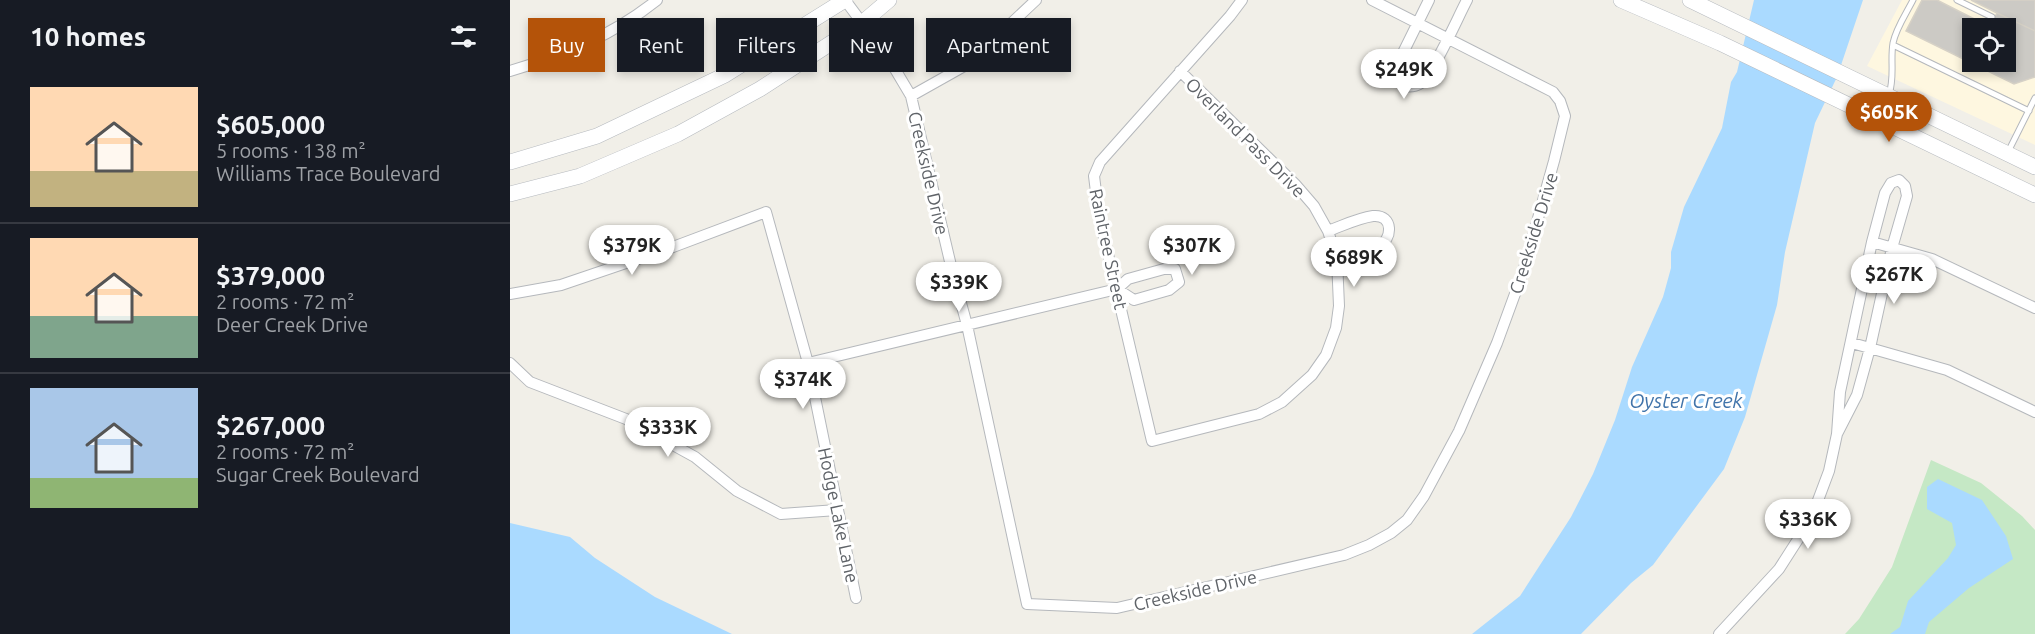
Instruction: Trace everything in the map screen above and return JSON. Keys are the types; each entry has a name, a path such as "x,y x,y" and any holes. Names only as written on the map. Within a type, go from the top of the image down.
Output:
{"main road":[{"path":"510,162 597,136 725,75 845,0"},
{"path":"868,18 890,0"},
{"path":"1621,0 1720,43 2035,195"},
{"path":"1690,0 2035,166"},
{"path":"510,194 580,176 678,134 760,89 829,44"},
{"path":"1995,176 2008,153"}],"street":[{"name":"Creekside Drive","path":"845,0 858,18"},
{"path":"911,96 968,64 1036,0"},
{"name":"Raintree Street","path":"1152,441 1098,216 1094,176 1100,162 1242,0"},
{"path":"1371,0 1448,37"},
{"path":"1429,0 1395,69 1395,76 1403,86 1416,86 1422,82 1467,0"},
{"path":"510,71 577,48 615,30 655,1"},
{"name":"Creekside Drive","path":"897,72 911,96 952,270 968,325 1027,604 1117,608 1344,555 1369,546 1407,520 1424,496 1459,431 1497,343 1523,272 1565,116 1560,101 1553,92 1448,37"},
{"name":"Overland Pass Drive","path":"1152,441 1259,414 1282,402 1312,375 1326,355 1336,328 1340,283 1337,259 1328,231 1314,206 1295,184 1180,71"},
{"path":"1719,634 1779,568 1811,519 1829,471 1837,434 1840,392 1872,242 1885,193 1891,183 1899,180 1905,186 1907,196 1892,248 1870,348 1857,395 1837,434"},
{"name":"Hodge Lake Lane","path":"510,294 561,285 673,248 766,212 808,363 856,598"},
{"path":"1328,231 1374,216 1382,217 1388,222 1390,230 1388,238 1380,247 1337,259"},
{"path":"1872,242 1932,259 2035,308"},
{"path":"808,363 1117,290 1128,279 1164,269 1175,269 1178,274 1179,282 1169,290 1134,300 1117,290"},
{"path":"1852,344 1947,370 2035,412"},
{"path":"510,363 530,382 626,419 695,456 737,491 781,514 837,510"}],"lane":[{"path":"1888,97 1894,81 1893,45 1896,31 1913,0"},
{"path":"1957,0 1992,17"},
{"path":"1893,45 2029,111"},
{"path":"2008,153 2035,98"}],"shaded area":[{"path":"1902,0 2035,0 2035,145 1867,66"}],"green space":[{"path":"1931,460 1981,483 2022,516 2035,530 2035,634 1845,634 1859,619 1892,567"}],"water":[{"name":"Oyster Creek","path":"1754,0 1863,0 1837,77 1815,123 1785,252 1777,305 1745,417 1724,469 1653,565 1631,583 1581,634 1472,634 1520,596 1571,517 1593,474 1615,420 1632,367 1663,297 1671,268 1671,252 1684,207 1722,128 1731,82 1737,72"},
{"path":"1938,479 1982,500 2006,536 2013,559 1969,588 1929,622 1925,634 1890,634 1900,627 1908,601 1948,558 1956,545 1952,523 1927,509 1927,487"},
{"path":"510,523 570,537 595,558 655,597 732,634 510,634"}],"building":[{"path":"1922,0 1937,0 1972,18 1962,18 1962,58 1906,31"},
{"path":"1971,0 2035,0 2035,31 2016,22 2016,18 2008,18"},
{"path":"1997,13 2008,18 1994,18"},
{"path":"2016,22 2035,31 2035,77 2014,84 1990,72 2016,72"}]}
